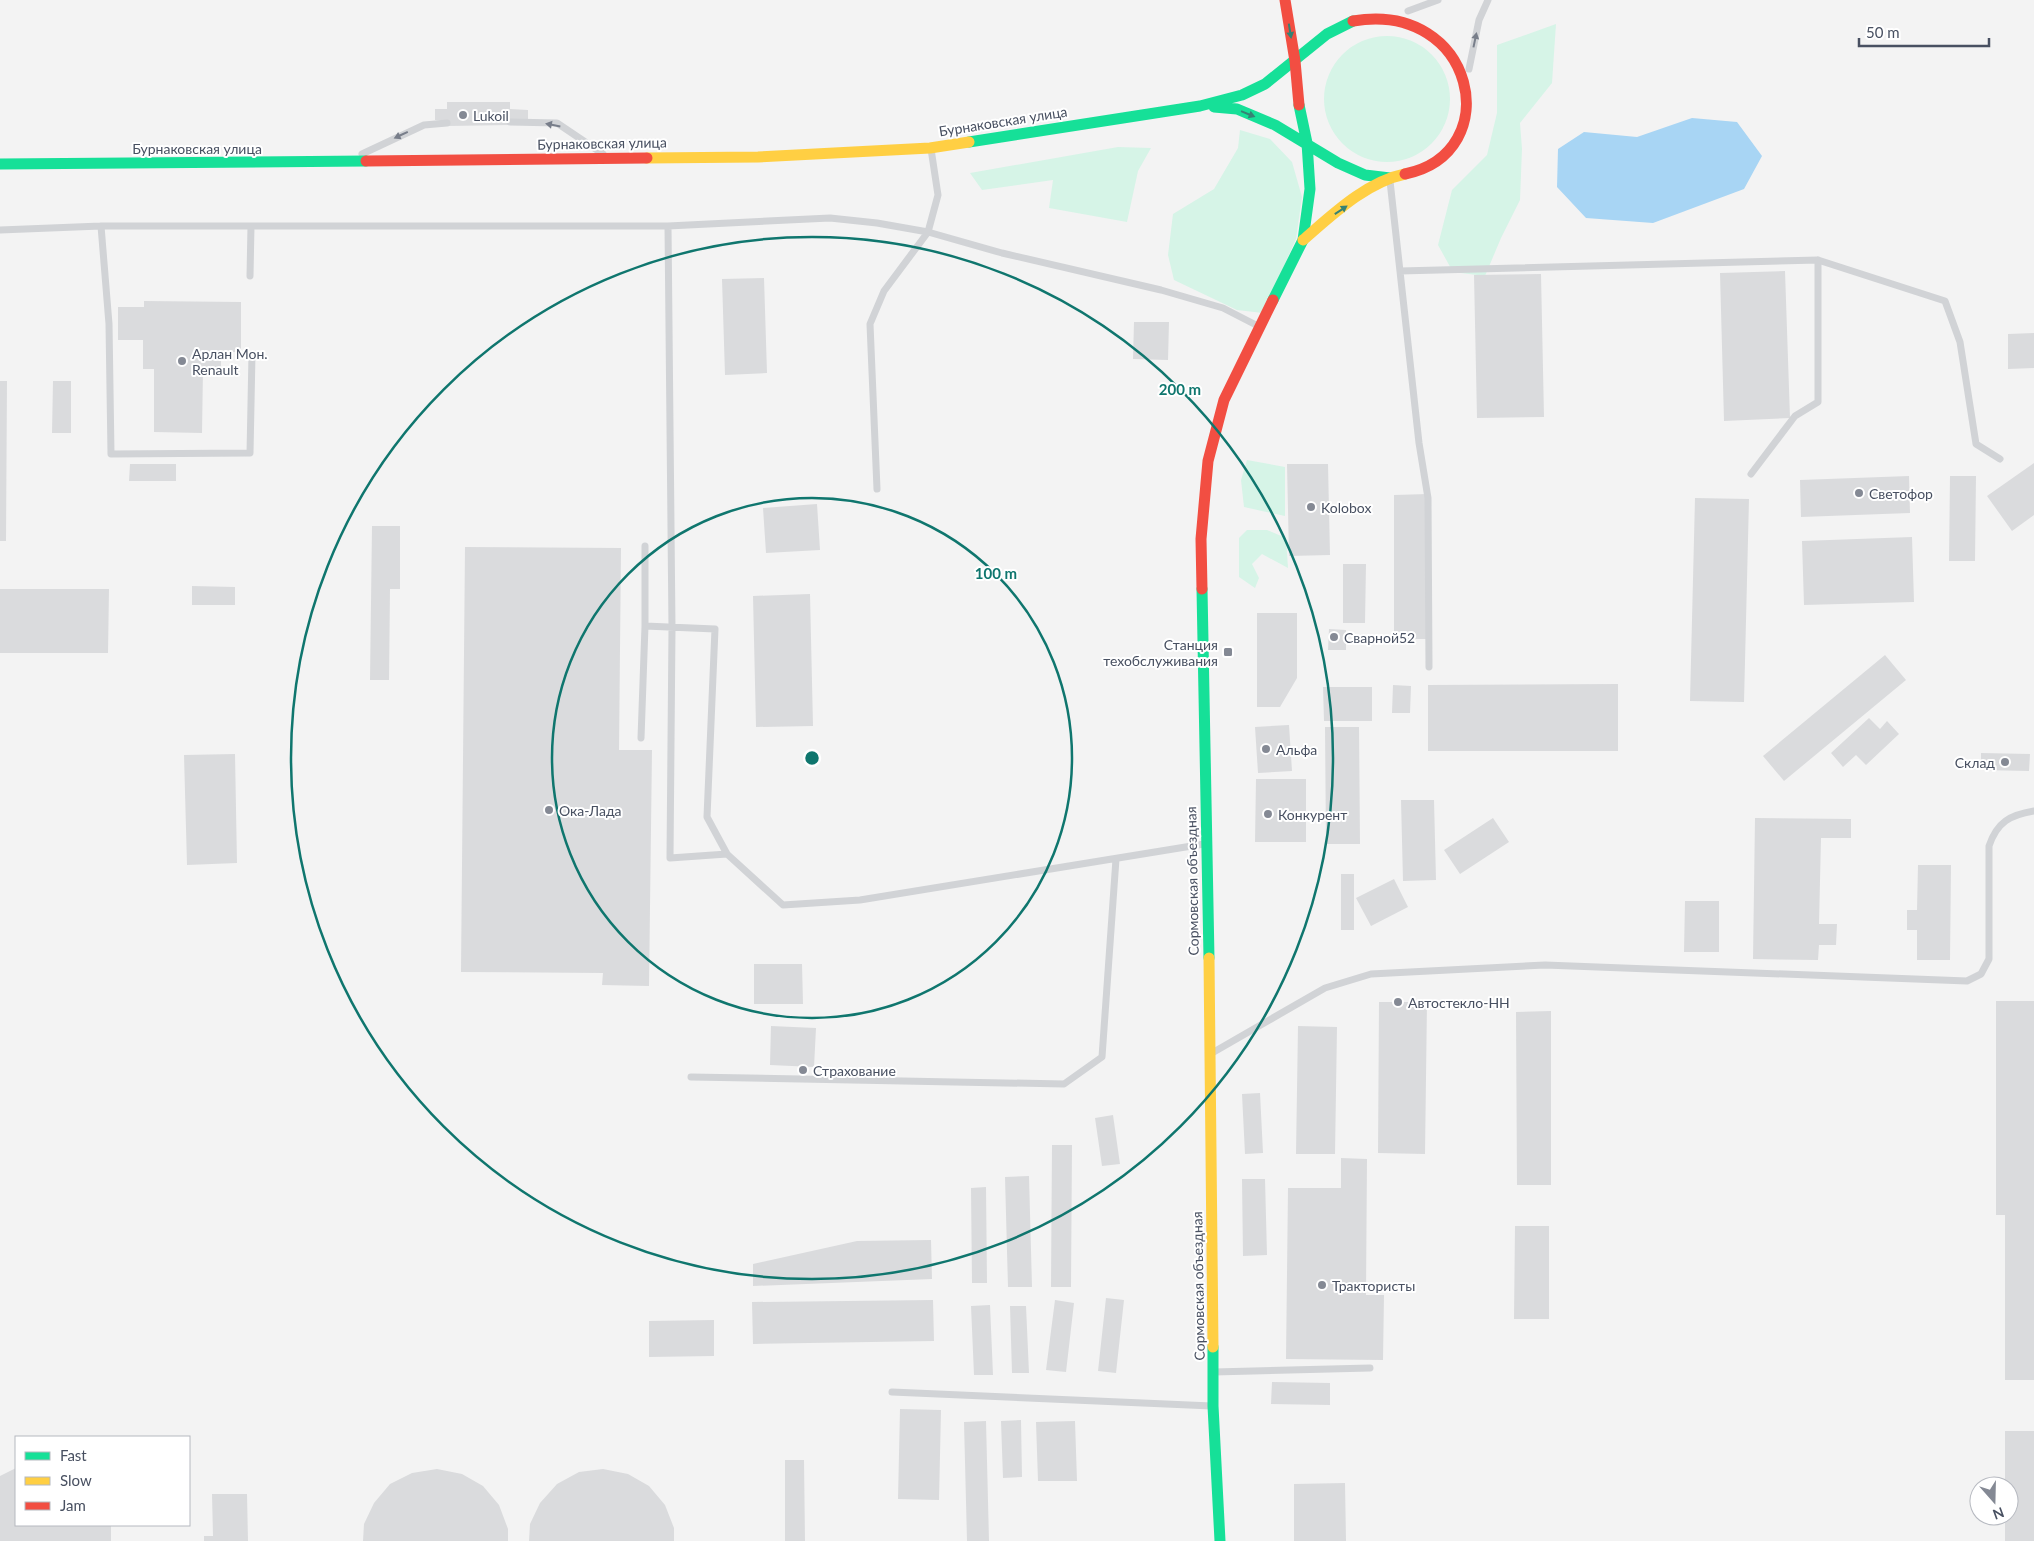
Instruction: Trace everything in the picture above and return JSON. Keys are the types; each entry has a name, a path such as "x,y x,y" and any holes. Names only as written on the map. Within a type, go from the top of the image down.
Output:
{"main road":[{"path":"1285,0 1295,61 1297,96 1308,143 1310,189 1303,240"},
{"path":"1200,106 1242,95 1264,85 1312,45 1341,25 1371,16 1398,11 1434,27 1458,53 1466,82 1466,109 1458,134 1446,149 1440,156 1416,171 1390,178 1334,214 1303,240"},
{"path":"1200,106 1237,109 1275,124 1308,143 1338,164 1365,175 1390,178"},
{"name":"Бурнаковская улица","path":"0,164 758,157 930,148 1200,106"},
{"name":"Сормовская объездная","path":"1220,1541 1213,1406 1210,1055 1201,539 1208,461 1224,400 1303,240"}],"lane":[{"path":"1398,11 1438,0"},
{"path":"1466,82 1479,20 1488,0"},
{"path":"510,122 557,123 610,158"},
{"path":"345,162 424,124 448,123"},
{"path":"877,489 870,324 884,291 928,232 938,195 930,148"},
{"path":"1390,178 1419,443 1428,498 1429,667"},
{"path":"0,230 101,226 668,226 830,218 877,223 928,232 1002,253 1170,293 1223,308 1261,327"},
{"path":"101,226 109,324 111,454 250,453 252,354"},
{"path":"250,276 251,226"},
{"path":"668,226 672,628 670,858 727,854"},
{"path":"1400,271 1818,260 1945,301 1960,342 1976,444 2000,459"},
{"path":"1750,474 1795,416 1818,402 1818,260"},
{"path":"641,738 645,626 645,546"},
{"path":"645,626 715,629 707,817 727,854 783,905 860,900 1207,844"},
{"path":"1210,1055 1325,988 1371,974 1545,965 1967,981 1981,974 1989,959 1989,846 1994,832 2004,821 2019,814 2034,811"},
{"path":"691,1077 1064,1084 1102,1057 1116,859"},
{"path":"1214,1372 1370,1368"},
{"path":"892,1392 1213,1406"}],"green space":[{"path":"1556,24 1552,83 1520,123 1522,149 1520,200 1485,276 1453,272 1438,245 1452,190 1487,155 1497,113 1497,45"},
{"path":"1387,36 1411,41 1432,54 1445,75 1450,99 1445,123 1432,144 1411,157 1387,162 1363,157 1342,144 1329,123 1324,99 1329,75 1342,54 1363,41"},
{"path":"1240,130 1270,139 1292,162 1302,197 1296,239 1263,313 1237,310 1174,280 1168,255 1173,214 1214,189 1238,148"},
{"path":"1118,147 1151,148 1138,171 1127,222 1049,208 1053,180 982,190 970,173"},
{"path":"1247,460 1285,467 1285,516 1244,507 1241,480"},
{"path":"1247,530 1267,530 1286,538 1288,568 1262,554 1252,564 1259,578 1255,588 1239,577 1239,538"}],"water":[{"path":"1692,118 1737,122 1762,156 1744,189 1653,223 1586,218 1557,187 1558,149 1584,132 1637,137"}],"building":[{"path":"447,102 510,102 510,109 528,110 528,120 510,125 448,126 447,121 435,120 435,109 447,109"},
{"path":"1785,271 1790,418 1724,421 1720,273"},
{"path":"1541,274 1544,417 1477,418 1474,275"},
{"path":"764,278 767,373 725,375 722,279"},
{"name":"Арлан Мон. Renault","path":"144,301 241,302 241,352 221,352 221,369 203,369 202,433 154,432 154,369 143,369 143,340 118,340 118,307 144,307"},
{"path":"1134,322 1169,322 1168,360 1133,359"},
{"path":"2034,333 2034,368 2008,369 2008,334"},
{"path":"0,381 7,381 6,541 0,541"},
{"path":"53,381 71,381 71,433 52,433"},
{"path":"2034,463 2034,515 2012,531 1987,496"},
{"path":"130,464 176,464 176,481 129,481"},
{"path":"1287,464 1328,464 1330,555 1289,556"},
{"path":"1909,476 1910,513 1801,517 1800,480"},
{"path":"1950,476 1976,476 1975,561 1949,561"},
{"path":"1428,494 1428,639 1394,639 1394,495"},
{"path":"1695,498 1749,499 1744,702 1690,701"},
{"path":"817,504 820,550 766,553 763,508"},
{"path":"372,526 400,526 400,589 390,589 389,680 370,680"},
{"path":"1912,537 1914,602 1804,605 1802,541"},
{"path":"465,547 621,548 619,750 652,750 649,986 602,985 603,973 461,972"},
{"path":"1343,564 1366,564 1365,623 1343,623"},
{"path":"192,586 235,587 235,605 192,605"},
{"path":"0,589 109,589 108,653 0,653"},
{"path":"810,594 813,726 756,727 753,596"},
{"path":"1257,613 1297,613 1297,678 1280,707 1257,707"},
{"path":"1329,629 1346,630 1346,650 1328,650"},
{"path":"1885,655 1906,680 1784,781 1763,756"},
{"path":"1618,684 1618,751 1428,751 1428,685"},
{"path":"1393,685 1411,686 1410,713 1392,713"},
{"path":"1323,687 1372,687 1372,721 1324,721"},
{"path":"1869,718 1880,729 1887,721 1899,734 1866,765 1856,755 1843,767 1831,753"},
{"path":"1289,725 1292,771 1258,773 1255,727"},
{"path":"1325,727 1359,727 1360,844 1326,844"},
{"name":"Склад","path":"1981,753 2030,754 2029,771 1981,770"},
{"path":"235,754 237,863 187,865 184,755"},
{"path":"1256,779 1306,779 1306,842 1255,842"},
{"path":"1401,800 1434,800 1436,880 1403,881"},
{"path":"1493,818 1509,842 1460,874 1444,850"},
{"path":"1755,818 1851,819 1851,838 1821,838 1819,924 1837,924 1836,945 1819,945 1818,960 1753,959"},
{"path":"1918,865 1951,865 1950,960 1917,960 1917,930 1907,930 1907,910 1917,910"},
{"path":"1341,874 1354,874 1354,930 1341,930"},
{"path":"1394,879 1408,907 1371,926 1356,898"},
{"path":"1685,901 1719,901 1719,952 1684,952"},
{"path":"754,964 802,964 803,1004 754,1004"},
{"path":"1996,1001 2034,1001 2034,1380 2005,1380 2005,1215 1996,1215"},
{"path":"1379,1002 1427,1002 1425,1154 1378,1153"},
{"path":"1551,1011 1551,1185 1517,1185 1516,1012"},
{"path":"771,1026 816,1028 814,1067 770,1065"},
{"path":"1298,1026 1337,1027 1335,1154 1296,1154"},
{"path":"1260,1093 1263,1153 1245,1154 1242,1094"},
{"path":"1113,1115 1120,1164 1102,1166 1095,1118"},
{"path":"1052,1145 1072,1145 1071,1287 1051,1287"},
{"path":"1341,1158 1367,1159 1366,1295 1384,1295 1383,1360 1286,1359 1288,1188 1341,1188"},
{"path":"1029,1176 1032,1287 1008,1287 1005,1177"},
{"path":"1242,1179 1265,1179 1267,1255 1243,1256"},
{"path":"986,1187 987,1283 972,1283 971,1188"},
{"path":"1515,1226 1549,1226 1549,1319 1514,1319"},
{"path":"931,1240 932,1279 753,1286 753,1264 857,1241"},
{"path":"1106,1298 1124,1300 1116,1373 1098,1371"},
{"path":"933,1300 934,1341 753,1344 752,1302"},
{"path":"1055,1300 1074,1303 1066,1372 1046,1370"},
{"path":"990,1305 993,1375 974,1375 971,1306"},
{"path":"1010,1306 1026,1306 1029,1373 1012,1373"},
{"path":"714,1320 714,1356 649,1357 649,1321"},
{"path":"1272,1382 1330,1383 1330,1405 1271,1404"},
{"path":"900,1409 941,1410 939,1500 898,1499"},
{"path":"1021,1420 1022,1477 1003,1478 1001,1421"},
{"path":"986,1421 989,1541 967,1541 964,1422"},
{"path":"1075,1421 1077,1481 1038,1481 1036,1422"},
{"path":"2005,1431 2034,1431 2034,1541 2005,1541 2005,1526 2019,1526 2019,1476 2005,1476"},
{"path":"785,1460 804,1460 805,1541 785,1541"},
{"path":"15,1468 15,1526 111,1526 111,1541 0,1541 0,1476"},
{"path":"437,1469 462,1474 483,1486 499,1505 508,1529 508,1541 363,1541 364,1524 374,1503 390,1484 412,1473"},
{"path":"603,1469 628,1474 649,1486 665,1505 674,1528 674,1541 529,1541 530,1524 540,1503 557,1484 579,1472"},
{"path":"1345,1483 1346,1541 1294,1541 1294,1484"},
{"path":"212,1494 247,1494 248,1541 204,1541 204,1536 213,1536"}],"traffic: fast":[{"path":"969,142 1200,106 1242,95 1265,84 1327,34 1353,21"},
{"path":"1273,300 1303,240 1310,189 1307,143 1299,105"},
{"path":"1214,107 1237,109 1275,125 1338,163 1365,175 1390,178"},
{"path":"0,164 366,161"},
{"path":"1202,589 1209,958"},
{"path":"1213,1347 1213,1406 1220,1541"}],"traffic: slow":[{"path":"647,158 758,157 930,148 969,142"},
{"path":"1303,240 1338,210 1363,192 1377,184 1405,174"},
{"path":"1209,958 1213,1347"}],"traffic: jam":[{"path":"1285,0 1295,61 1299,105"},
{"path":"1353,21 1394,21 1427,33 1450,55 1463,82 1466,111 1457,138 1437,161 1405,174"},
{"path":"366,161 647,158"},
{"path":"1202,589 1201,539 1208,461 1224,400 1273,300"}],"place":[{"name":"Lukoil","path":"463,115"},
{"name":"Арлан Мон. Renault","path":"182,361"},
{"name":"Светофор","path":"1859,493"},
{"name":"Kolobox","path":"1311,507"},
{"name":"Сварной52","path":"1334,637"},
{"name":"Станция техобслуживания","path":"1228,652"},
{"name":"Альфа","path":"1266,749"},
{"name":"Склад","path":"2005,762"},
{"name":"Ока-Лада","path":"549,810"},
{"name":"Конкурент","path":"1268,814"},
{"name":"Автостекло-НН","path":"1398,1002"},
{"name":"Страхование","path":"803,1070"},
{"name":"Трактористы","path":"1322,1285"}]}
